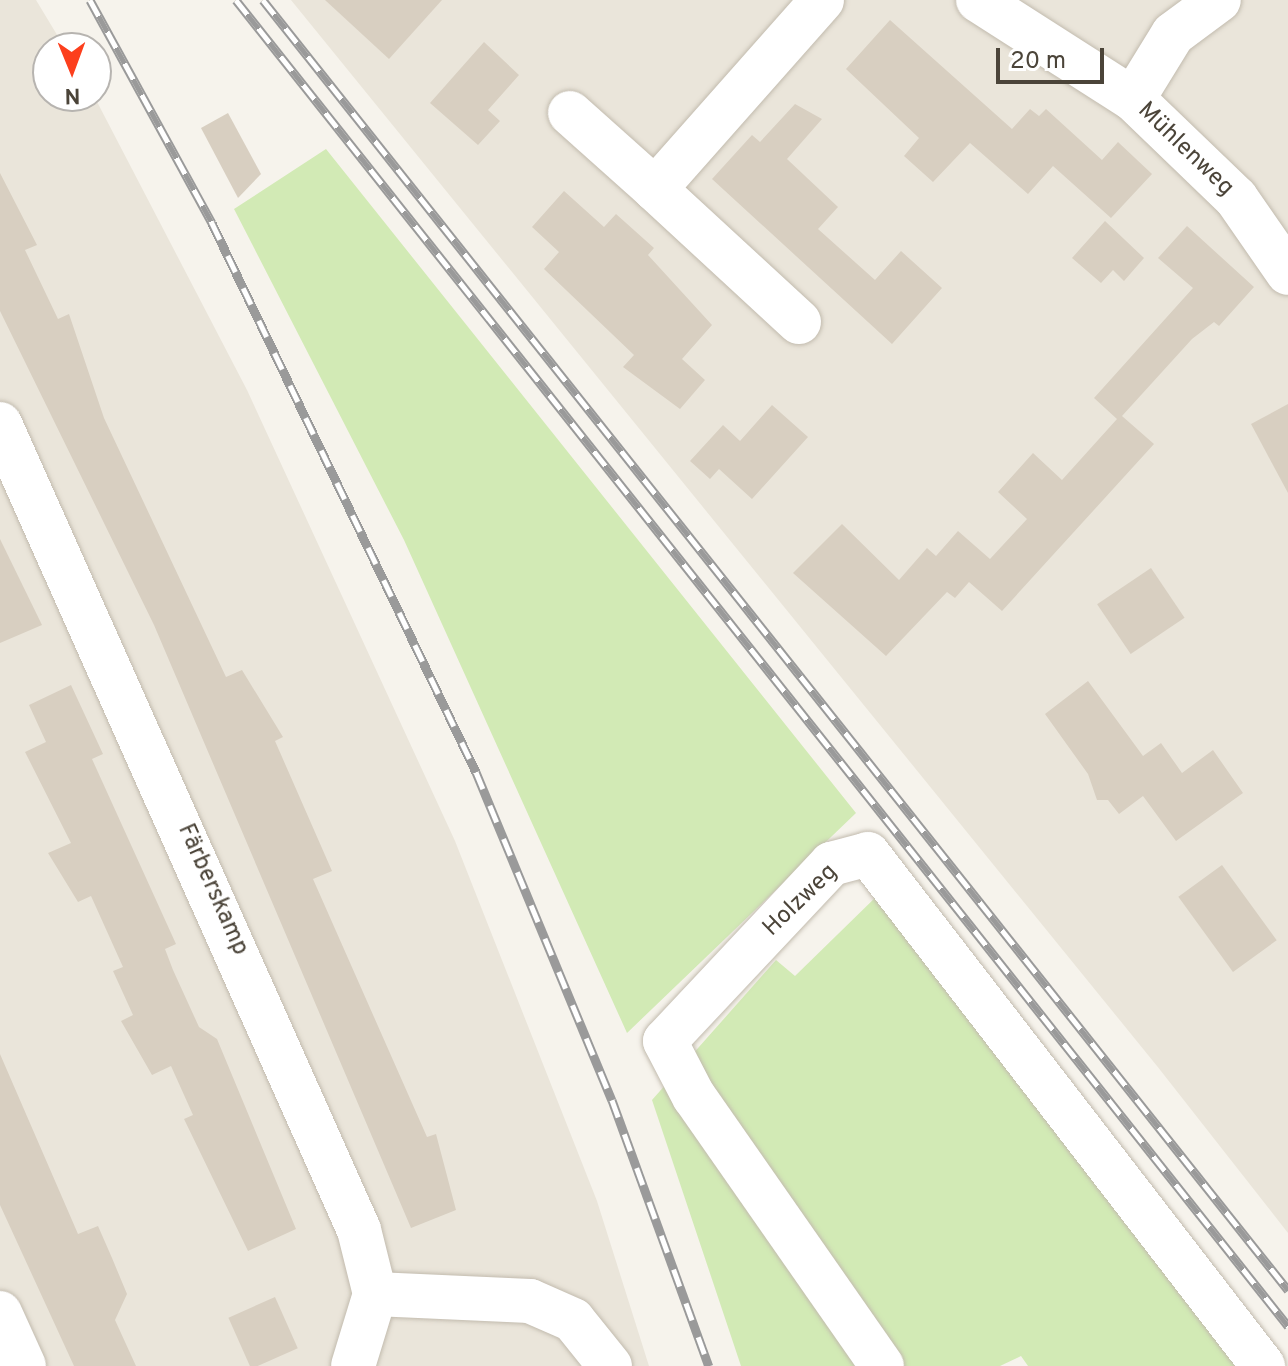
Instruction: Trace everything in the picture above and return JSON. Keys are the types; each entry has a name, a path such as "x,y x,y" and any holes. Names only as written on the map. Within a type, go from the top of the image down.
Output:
{"street":[{"path":"655,189 822,0"},
{"name":"Mühlenweg","path":"978,0 1133,99 1236,198 1288,273"},
{"path":"1133,99 1173,34 1219,0"},
{"path":"570,113 799,322"},
{"name":"Färberskamp","path":"2,432 359,1230 375,1294"},
{"name":"Holzweg","path":"882,1366 694,1097 665,1041 831,864 868,854 1263,1366"},
{"path":"353,1366 375,1294 530,1301 573,1320 610,1366"},
{"path":"0,1313 24,1366"}],"shaded area":[{"path":"0,0 36,0 55,32 32,32 32,112 102,112 247,390 455,841 597,1201 649,1366 0,1366"},
{"path":"291,0 1288,0 1288,1233 1157,1066"}],"green space":[{"path":"326,149 856,813 627,1033 404,540 234,209"},
{"path":"880,893 1243,1366 1028,1366 1021,1356 1000,1366 741,1366 652,1100 776,960 795,976"}],"building":[{"path":"325,0 442,0 389,59"},
{"path":"890,20 1012,129 1030,109 1039,116 1046,109 1102,160 1118,142 1152,174 1111,218 1053,166 1028,194 970,143 933,182 904,156 919,138 846,69"},
{"path":"484,42 519,75 488,110 500,121 478,145 430,103"},
{"path":"795,104 822,119 787,159 838,207 818,229 875,280 901,251 942,288 892,344 712,179 752,135 760,142"},
{"path":"228,113 261,174 238,198 201,128"},
{"path":"0,173 37,245 25,250 58,319 69,314 104,418 226,677 242,670 283,737 275,741 332,871 313,879 427,1137 436,1134 456,1210 411,1228 154,625 0,311"},
{"path":"564,191 604,227 616,214 654,248 648,255 712,325 682,359 705,380 680,409 623,367 634,355 544,269 559,252 532,227"},
{"path":"1105,221 1144,258 1124,281 1113,270 1101,283 1072,258"},
{"path":"1187,226 1254,287 1219,326 1214,322 1192,339 1122,416 1154,444 1002,611 969,582 955,598 947,592 886,656 793,573 842,524 899,580 927,548 936,556 958,531 990,559 1027,519 998,492 1033,453 1062,480 1117,419 1094,398 1193,288 1158,258"},
{"path":"1288,404 1288,493 1251,424"},
{"path":"772,405 808,437 752,499 719,469 710,479 690,461 723,425 740,441"},
{"path":"0,539 42,625 0,643"},
{"path":"1151,568 1185,618 1131,654 1097,604"},
{"path":"1088,681 1143,756 1161,743 1182,773 1213,750 1243,793 1176,841 1143,796 1119,814 1108,800 1097,800 1088,774 1045,714"},
{"path":"71,685 103,754 92,759 176,944 165,949 173,970 199,1027 217,1039 296,1229 248,1251 184,1119 193,1115 171,1066 152,1075 121,1021 133,1015 113,971 123,967 91,896 78,902 48,853 71,843 25,752 46,742 29,705"},
{"path":"1222,865 1277,940 1233,972 1178,897"},
{"path":"0,1054 78,1234 98,1226 112,1258 127,1294 115,1320 136,1366 74,1366 0,1205"},
{"path":"275,1297 298,1348 258,1366 250,1366 228,1318"}],"railway":[{"path":"90,0 212,223 476,772 612,1100 709,1366"},
{"path":"236,0 1288,1326"},
{"path":"263,0 1288,1290"}]}
